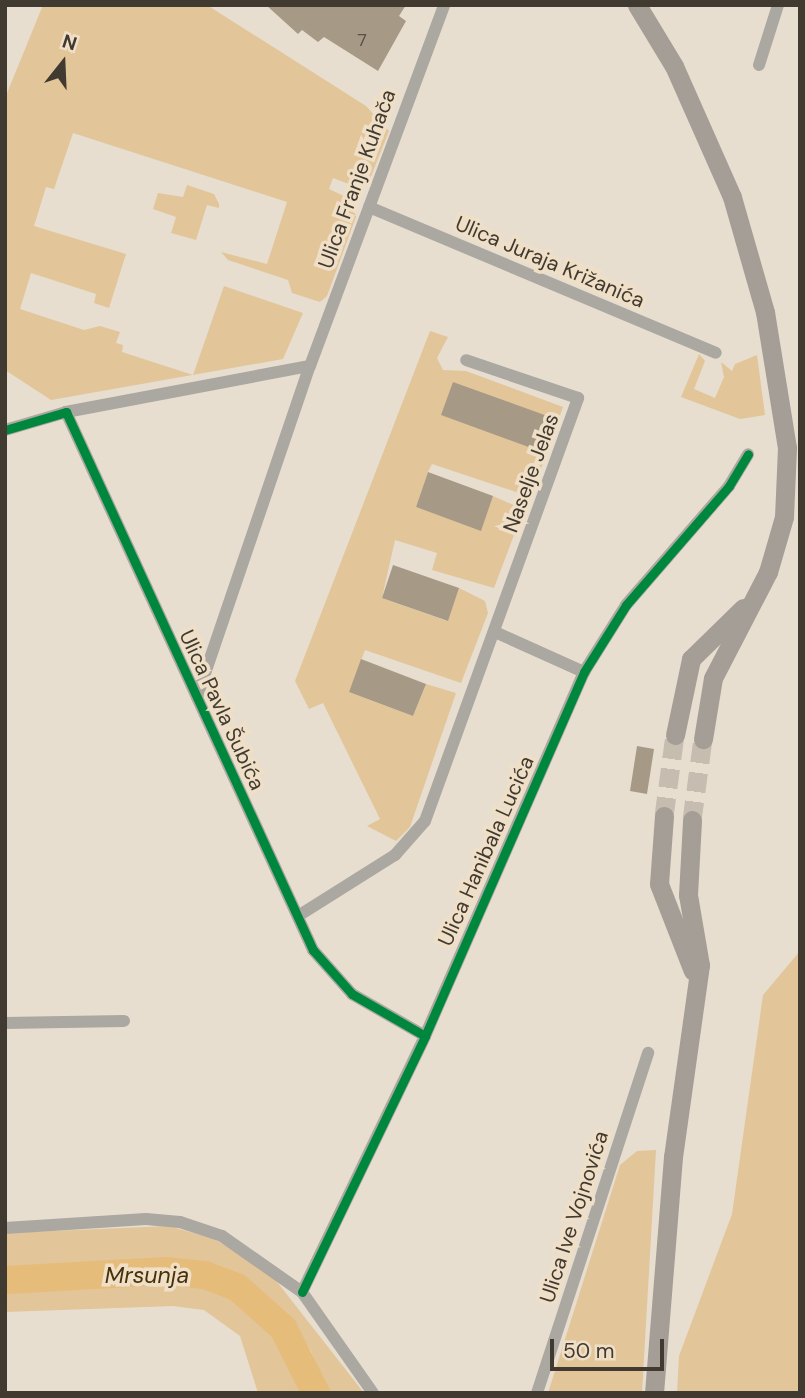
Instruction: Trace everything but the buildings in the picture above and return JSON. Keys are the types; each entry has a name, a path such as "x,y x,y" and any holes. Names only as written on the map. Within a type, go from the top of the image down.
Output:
{"main road":[{"path":"637,5 674,66 715,156 749,249 765,312 788,474 784,517 758,592 713,678 703,739"},
{"path":"675,735 691,659 758,592"},
{"path":"664,816 659,884 691,962 696,992"},
{"path":"654,1393 671,1170 700,958 687,881 692,820"}],"street":[{"name":"Ulica Franje Kuhača","path":"197,697 310,366 444,5"},
{"path":"759,65 778,5"},
{"name":"Ulica Juraja Križanića","path":"369,207 716,353"},
{"name":"Naselje Jelas","path":"298,916 413,840 425,821 579,398 466,360"},
{"path":"5,430 66,412 310,366"},
{"name":"Ulica Pavla Šubića","path":"66,412 298,916 326,970 352,994 425,1036"},
{"name":"Ulica Hanibala Lucića","path":"302,1292 425,1036 584,672 626,605 729,486 748,454"},
{"path":"495,632 584,672"},
{"path":"5,1024 124,1021"},
{"name":"Ulica Ive Vojnovića","path":"537,1393 648,1053"},
{"path":"5,1228 180,1222 232,1241 302,1292 373,1393"}],"shaded area":[{"path":"43,5 207,5 366,106 389,131 368,184 357,187 333,178 329,189 350,199 356,217 327,296 320,302 292,293 288,280 228,260 221,252 267,264 287,202 73,133 54,189 46,187 34,226 126,254 109,308 94,303 96,294 31,273 20,309 84,330 100,326 120,332 116,343 123,345 122,352 193,375 51,400 5,370 5,98"},
{"path":"187,185 214,194 219,204 219,208 207,205 196,240 171,233 176,217 153,209 158,193 183,197"},
{"path":"224,286 303,313 283,359 193,375"},
{"path":"430,331 448,337 437,358 443,370 466,371 563,407 531,497 432,464 428,472 416,507 480,530 493,496 518,507 522,514 494,588 432,570 437,553 395,540 382,598 447,621 459,588 485,601 488,613 461,683 365,650 349,692 413,716 426,684 456,693 410,827 396,841 367,826 380,819 323,703 309,709 295,681"},
{"path":"699,354 705,361 694,389 715,398 724,377 721,362 732,371 735,364 757,355 765,415 740,419 681,397"},
{"path":"800,951 800,1393 677,1393 679,1356 732,1214 763,995"},
{"path":"656,1150 642,1393 548,1393 620,1165 637,1151"},
{"path":"169,1226 214,1239 267,1269 364,1393 326,1393 311,1351 284,1314 265,1294 214,1267 175,1260 5,1269 5,1233"},
{"path":"190,1282 243,1303 283,1348 305,1393 258,1393 240,1336 204,1310 173,1306 5,1312 5,1289"}],"waterway":[{"name":"Mrsunja","path":"5,1280 166,1271 205,1275 237,1287 283,1328 316,1393"}],"tunnel":[{"path":"664,816 675,735"},
{"path":"692,820 703,739"}],"cycle path":[{"path":"5,430 66,412 313,950 352,994 425,1036"},
{"path":"302,1292 425,1036 584,672 626,605 729,486 748,454"}]}
